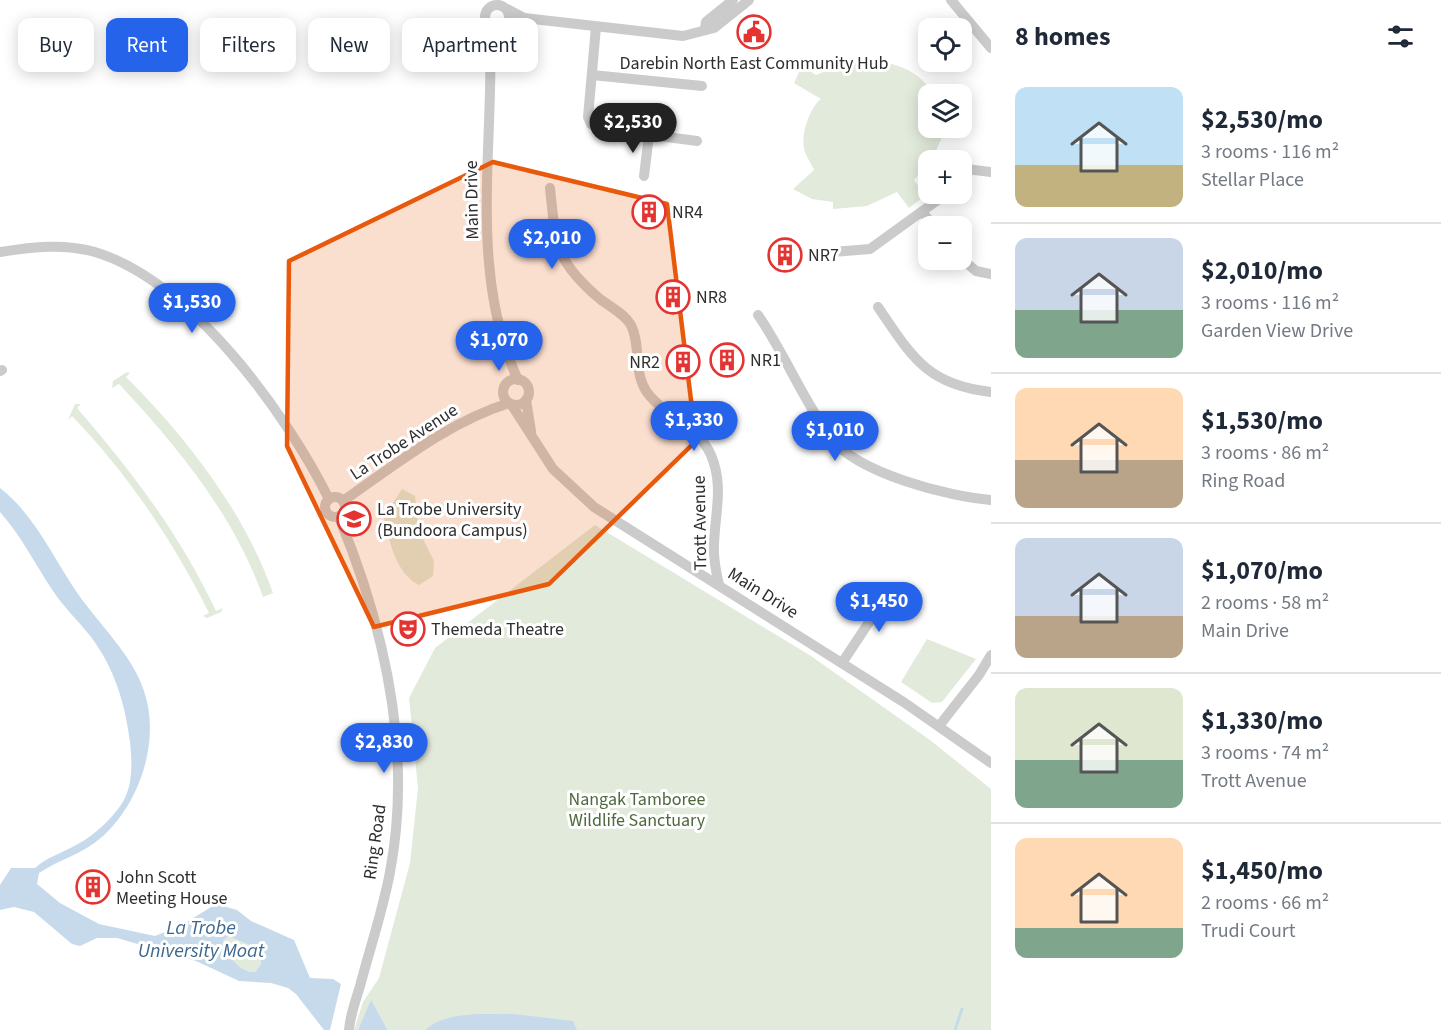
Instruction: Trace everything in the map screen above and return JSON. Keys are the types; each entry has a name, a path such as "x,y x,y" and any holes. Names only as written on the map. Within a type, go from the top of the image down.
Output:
{"street":[{"path":"705,29 706,22 734,0"},
{"path":"538,20 683,36 714,28 749,0"},
{"path":"951,0 991,48"},
{"path":"486,18 490,4 503,5 524,18"},
{"path":"596,27 588,117 591,124 599,128 697,141"},
{"name":"Main Drive","path":"490,72 488,116 491,279 505,352 504,388"},
{"path":"592,75 702,86"},
{"path":"644,176 649,135"},
{"path":"972,170 991,172"},
{"name":"Trott Avenue","path":"550,188 556,244 564,262 586,287 622,315 631,326 639,375 646,390 662,408 700,438 715,464 720,489 714,544 719,585"},
{"path":"833,252 870,249 933,204"},
{"path":"922,212 925,216"},
{"path":"0,252 33,246 59,246 89,251 127,266 160,288 241,364 290,430 329,499"},
{"path":"972,268 976,271 991,274"},
{"path":"878,307 906,349 938,378 970,389 991,392"},
{"path":"758,315 831,438 848,456 918,485 960,498 991,500"},
{"name":"Main Drive","path":"505,352 518,380"},
{"path":"518,380 528,388 526,400 519,405 510,404 504,388 518,380"},
{"name":"La Trobe Avenue","path":"484,411 504,388"},
{"name":"Main Drive","path":"526,400 532,437"},
{"name":"Main Drive","path":"510,404 562,480 594,507 843,663 991,763"},
{"name":"La Trobe Avenue","path":"343,501 425,444 484,411 510,404"},
{"path":"337,497 343,501 345,509 339,517 330,517 326,513 324,506 329,499 337,497"},
{"name":"Ring Road","path":"339,517 358,564 384,655 395,724 399,773 390,873 349,1030"},
{"path":"843,663 891,589"},
{"path":"939,726 979,675 991,655"}],"highlighted area":[{"path":"493,162 667,204 696,441 549,584 374,627 287,446 289,261"}],"green space":[{"path":"878,61 895,65 917,75 926,84 918,84 918,138 942,138 936,150 918,150 918,176 914,180 918,186 918,201 909,208 897,192 867,206 833,209 833,202 812,199 793,189 814,170 803,142 810,114 821,99 794,83 800,70 804,67 816,75 843,64"},
{"path":"127,372 130,373 126,377 171,425 212,477 246,533 273,593 263,597 251,567 220,510 182,457 119,384 112,388 113,381"},
{"path":"75,404 81,404 77,408 154,505 187,556 216,611 223,608 221,612 207,618 203,616 209,613 181,560 148,509 92,438 72,416 68,420"},
{"path":"402,489 415,496 419,531 434,561 433,576 419,585 411,580 399,565 391,546 384,517"},
{"name":"Nangak Tamboree Wildlife Sanctuary","path":"595,525 811,656 930,740 991,789 991,1030 354,1030 363,1002 379,978 410,863 418,788 409,698 435,648"},
{"path":"927,639 976,659 942,702 932,703 901,682"},
{"path":"228,936 261,950 261,964 255,972 239,966 230,957 223,941"}],"water":[{"name":"La Trobe University Moat","path":"0,488 33,524 78,594 124,653 139,678 149,710 150,730 144,770 127,807 95,843 39,873 37,884 60,903 99,924 155,936 182,925 216,904 237,910 251,921 294,940 310,978 333,979 341,984 330,1030 324,1030 296,994 288,988 271,983 239,981 196,961 117,938 97,938 80,946 72,944 34,912 14,907 0,910 0,885 11,868 35,868 45,860 84,840 110,819 127,793 131,764 125,714 118,687 107,662 91,637 57,597 22,541 0,512","holes":["228,936 261,950 261,964 255,972 250,971 234,962 223,941"]},
{"path":"371,1000 387,1029 387,1030 358,1030"},
{"path":"514,1014 573,1021 577,1030 425,1030 444,1019 455,1016"}],"waterway":[{"path":"955,1030 962,1009"}],"place":[{"name":"Darebin North East Community Hub","path":"754,32"},
{"name":"NR4","path":"649,212"},
{"name":"NR7","path":"785,255"},
{"name":"NR8","path":"673,297"},
{"name":"NR1","path":"727,360"},
{"name":"NR2","path":"683,362"},
{"name":"La Trobe University (Bundoora Campus)","path":"354,519"},
{"name":"Themeda Theatre","path":"408,629"},
{"name":"John Scott Meeting House","path":"93,887"}]}
